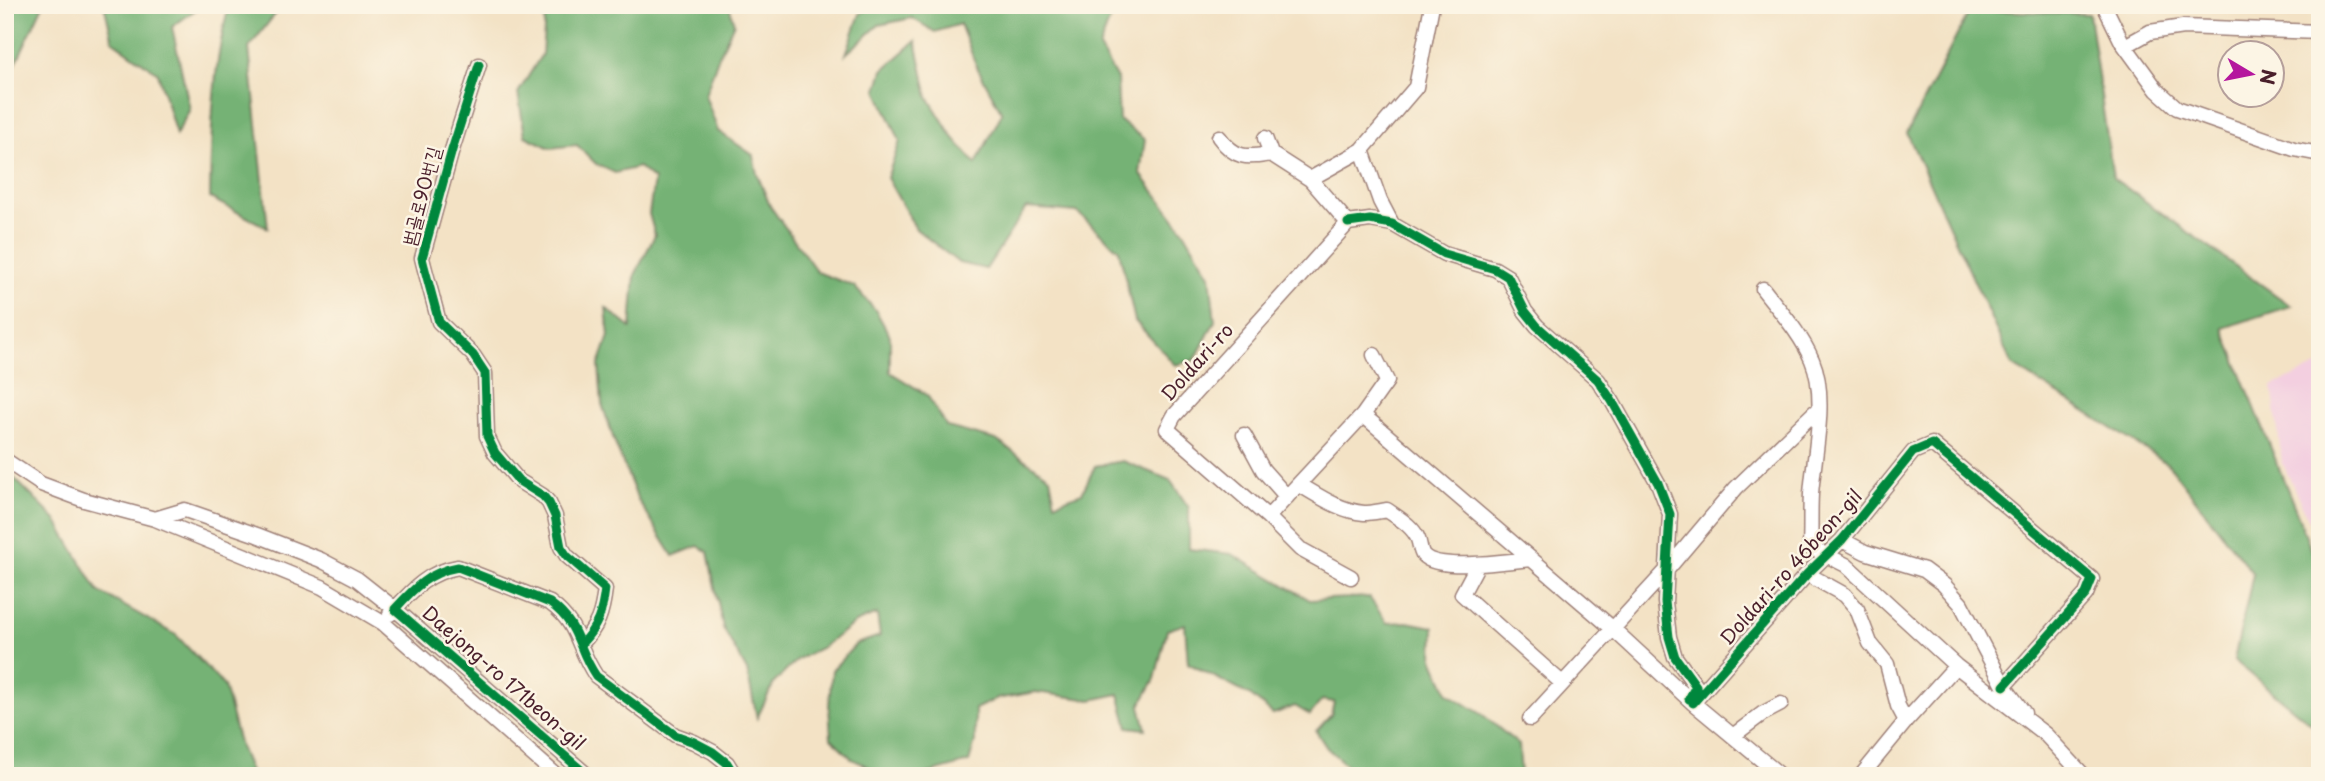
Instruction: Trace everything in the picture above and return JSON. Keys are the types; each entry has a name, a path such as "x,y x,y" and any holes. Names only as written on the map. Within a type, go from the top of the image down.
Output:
{"street":[{"path":"1310,179 1362,150 1416,87 1432,5"},
{"path":"2104,5 2125,46 2157,90 2176,108 2294,149 2320,154"},
{"path":"2125,46 2150,32 2183,27 2320,32"},
{"name":"범골로90번길","path":"479,65 422,258 439,322 473,355 485,373 487,436 495,453 519,481 549,503 555,516 561,547 567,556 605,589 603,605 594,630 580,644"},
{"path":"1219,137 1227,149 1248,158 1271,153"},
{"path":"1265,138 1271,153 1310,179 1348,223 1370,220 1392,224 1444,254 1495,269 1507,277 1525,311 1537,326 1598,380 1658,483 1670,514 1665,602 1669,637 1675,657 1696,686 1691,701"},
{"path":"1362,150 1380,201 1392,224"},
{"name":"Doldari-ro","path":"1348,223 1174,416 1167,429 1268,517 1300,549 1350,577"},
{"name":"Doldari-ro 46beon-gil","path":"1763,289 1794,329 1812,360 1819,384 1810,547 1826,555"},
{"path":"1268,517 1363,415 1387,382 1374,355"},
{"path":"1530,719 1666,571 1736,488 1819,408"},
{"path":"1363,415 1612,628 1691,701 1734,735 1773,773"},
{"path":"1244,436 1263,470 1287,497"},
{"name":"Doldari-ro 46beon-gil","path":"1691,701 1807,574 1842,540 1913,452 1932,444 2092,579 2086,594 2004,686"},
{"path":"5,460 41,484 84,500 155,519 322,587 383,623 557,776"},
{"path":"1300,485 1347,509 1365,513 1387,510 1413,529 1423,554 1430,560 1478,564 1531,559"},
{"name":"Daejong-ro 171beon-gil","path":"155,519 185,510 257,535 357,579 588,776"},
{"path":"1842,540 1865,552 1924,570 1944,585 1961,604 2004,686 2026,718"},
{"path":"1826,555 1846,565 1980,687 2046,735 2084,776"},
{"path":"1478,564 1462,594 1562,683"},
{"path":"395,609 419,583 447,569 458,567 550,603 574,626 587,663 596,676 675,735 713,752 727,763 735,776"},
{"name":"Doldari-ro 46beon-gil","path":"1807,574 1845,595 1857,609 1870,643 1887,664 1898,706 1906,720"},
{"name":"Daejong-ro 171beon-gil","path":"383,623 395,609"},
{"path":"1861,776 1906,720 1956,666"},
{"path":"1734,735 1762,714 1781,704"}],"shaded area":[{"path":"2320,365 2320,545 2282,462 2272,386"}],"green space":[{"path":"5,5 43,5 12,72 5,81"},
{"path":"104,5 202,5 172,27 190,109 176,135 158,73 113,41"},
{"path":"229,5 282,5 249,48 268,228 210,198 216,77"},
{"path":"546,5 729,5 734,23 705,95 718,131 753,155 757,174 770,206 817,272 854,286 876,311 890,336 890,372 927,395 947,427 996,440 1050,477 1055,503 1082,493 1095,466 1123,461 1170,480 1189,508 1189,549 1232,554 1310,600 1369,597 1387,623 1407,622 1434,627 1433,658 1448,693 1483,715 1519,745 1521,776 1359,776 1327,748 1316,731 1331,715 1334,702 1322,700 1310,715 1295,706 1273,714 1251,696 1188,663 1185,624 1167,630 1155,679 1140,706 1146,729 1128,727 1119,694 1091,700 1036,692 996,699 975,709 975,742 969,762 923,775 885,775 852,759 831,738 829,705 832,670 856,644 880,636 877,614 855,623 821,648 798,659 774,683 757,718 747,671 723,628 708,552 698,546 673,556 638,500 602,404 599,365 609,336 606,308 631,328 635,275 655,235 649,214 654,180 639,167 615,173 596,164 577,145 550,148 525,136 518,93 542,54"},
{"path":"872,5 1105,5 1111,16 1099,48 1117,79 1119,120 1145,140 1140,173 1184,231 1210,275 1215,321 1195,360 1175,365 1135,321 1119,250 1077,212 1026,208 986,269 959,263 916,229 887,178 900,141 877,90 883,70 916,41 928,97 952,136 976,164 1002,113 977,67 960,24 935,32 912,18 879,25 846,54 860,14"},
{"path":"1970,10 2089,14 2113,178 2291,306 2223,328 2320,571 2320,731 2234,660 2253,574 2168,464 2012,365 1907,133"},
{"path":"5,469 56,520 98,591 176,635 224,686 240,747 252,776 5,776"}],"cycle path":[{"path":"479,65 422,258 439,322 473,355 485,373 487,436 495,453 519,481 549,503 555,516 561,547 567,556 605,589 598,619 581,644"},
{"path":"1348,223 1370,220 1392,224 1444,254 1495,269 1508,277 1525,311 1537,326 1598,380 1658,483 1670,514 1665,602 1669,637 1675,657 1696,686 1689,699"},
{"path":"1693,703 1807,574 1842,540 1913,452 1932,444 2092,579 2086,594 2004,686"},
{"path":"588,776 395,609 409,594 430,577 458,567 550,603 573,629 596,676 675,735 713,752 727,763 735,776"}]}
